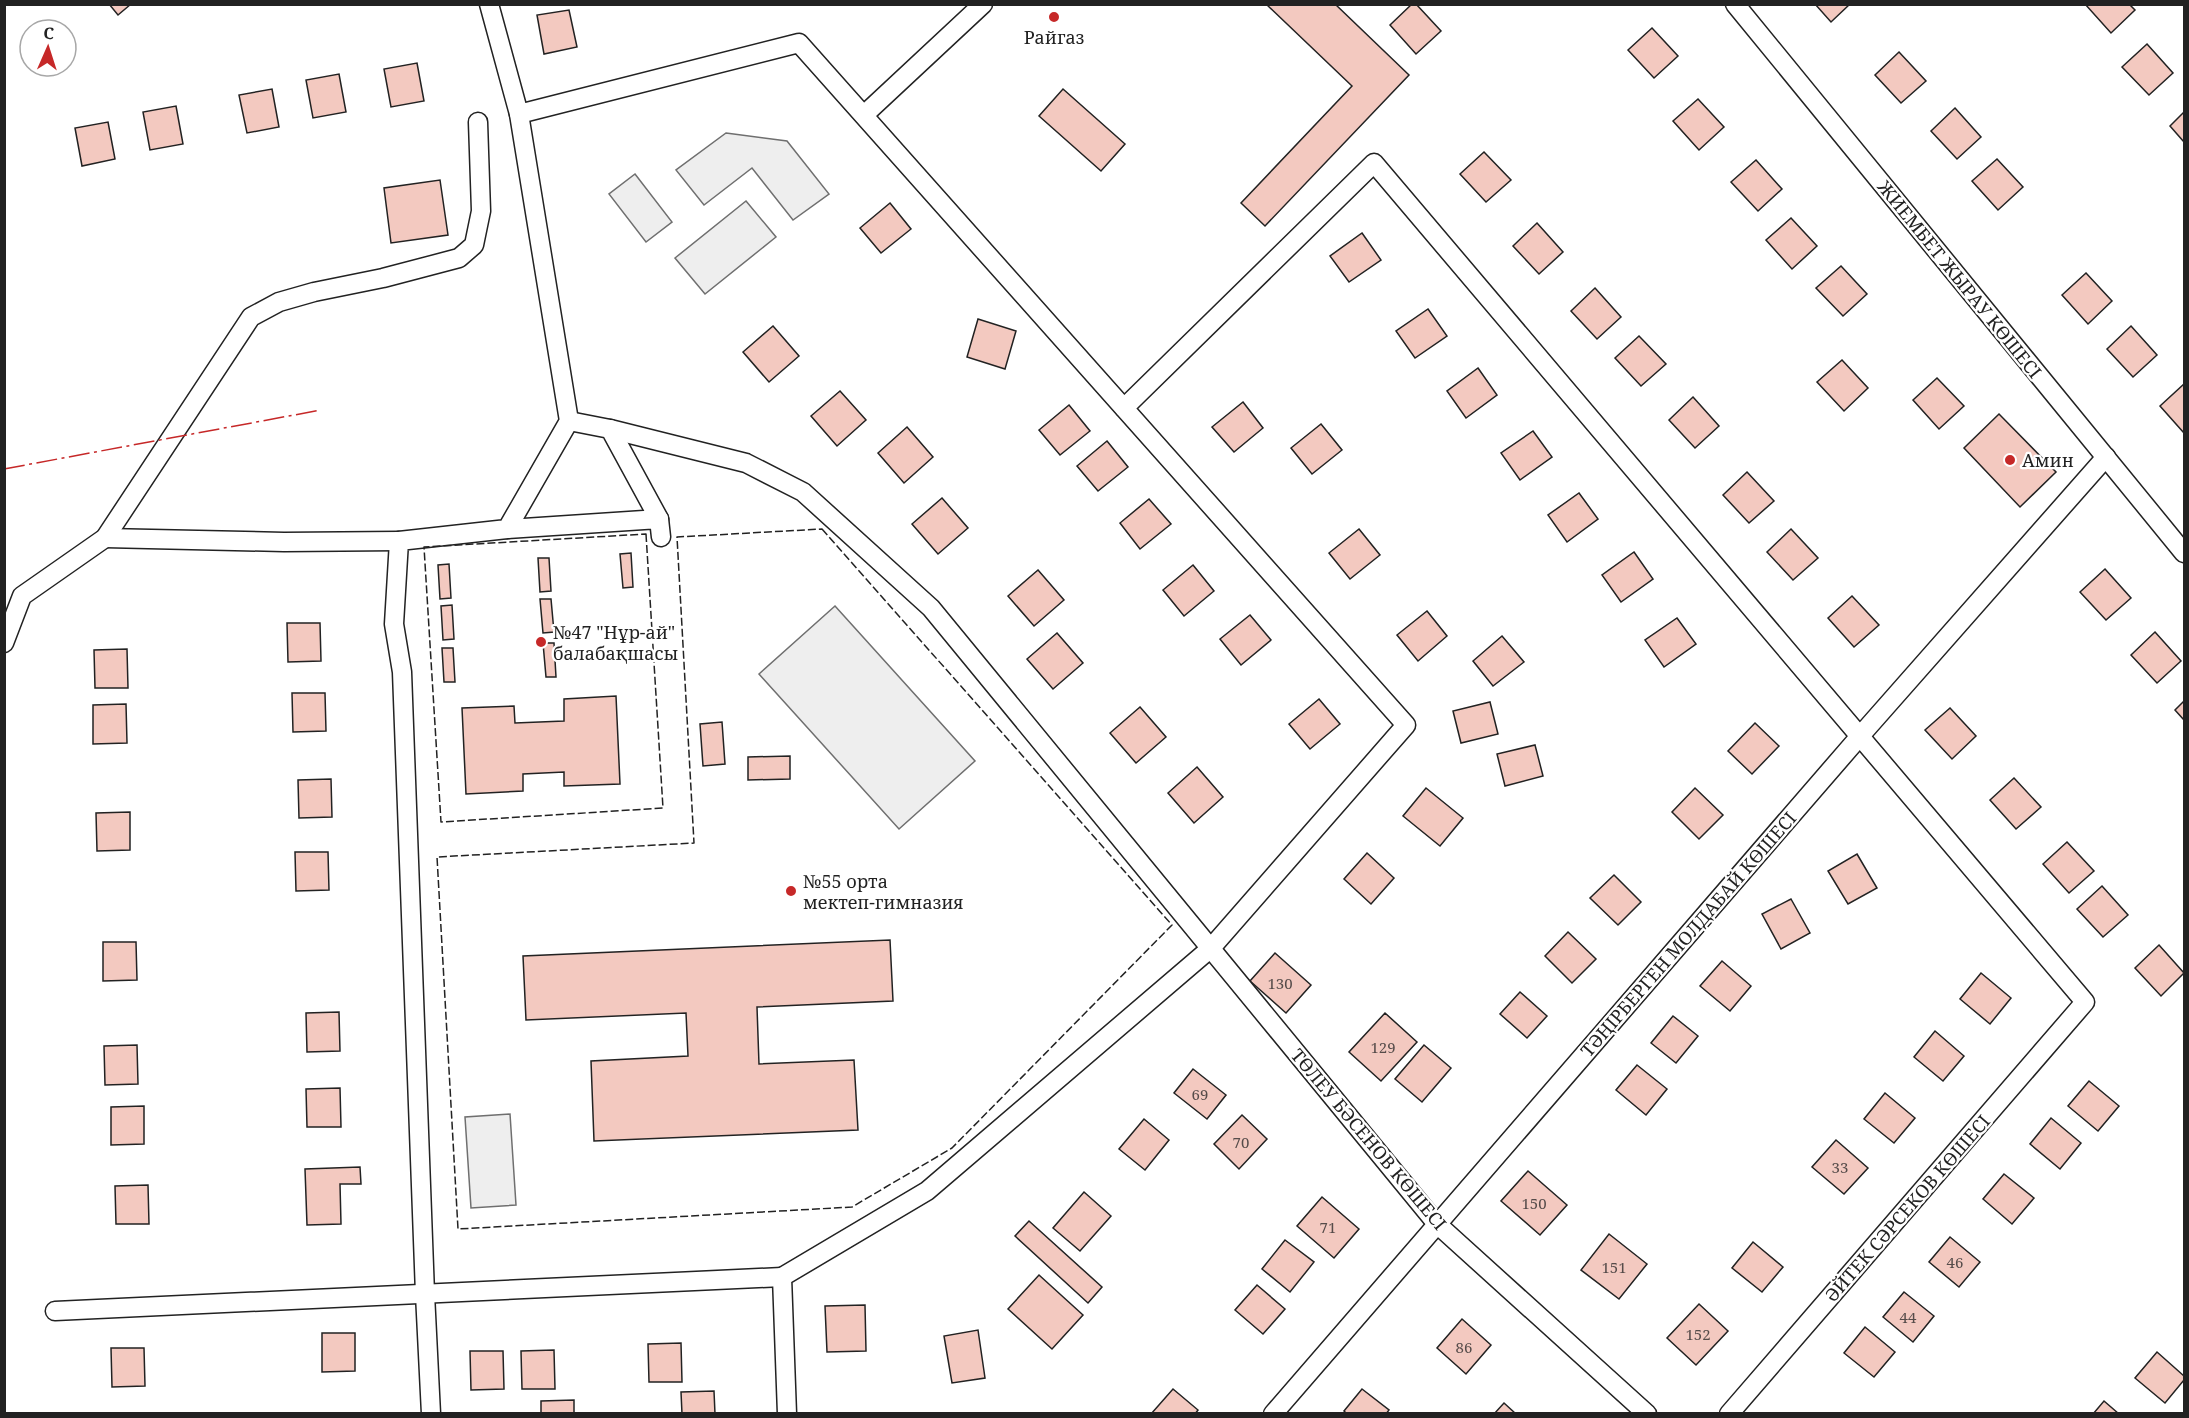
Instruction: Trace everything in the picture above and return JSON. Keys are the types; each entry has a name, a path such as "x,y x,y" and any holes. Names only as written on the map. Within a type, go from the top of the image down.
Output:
{"street":[{"path":"489,4 519,114 569,421 507,529"},
{"path":"864,115 983,4"},
{"name":"ЖИЕМБЕТ ЖЫРАУ КӨШЕСІ","path":"1735,4 2184,553"},
{"path":"55,1311 782,1277 927,1191 1211,948 1406,725 799,43 519,114"},
{"path":"4,606 105,538 251,317 279,302 314,292 383,278 459,258 474,245 481,211 478,122"},
{"path":"1124,408 1374,163 1860,736"},
{"name":"ТӨЛЕУ БӘСЕНОВ КӨШЕСІ","path":"569,421 746,463 803,492 930,608 1437,1224 1647,1413"},
{"path":"105,538 284,542 399,541 507,529 660,528 610,429"},
{"name":"ТӘҢІРБЕРГЕН МОЛДАБАЙ КӨШЕСІ","path":"1273,1413 1860,736 2106,457"},
{"path":"399,541 394,624 402,672 431,1413"},
{"path":"4,644 22,596"},
{"name":"ӘЙТЕК СӘРСЕКОВ КӨШЕСІ","path":"1729,1413 2085,1002 1860,736"},
{"path":"782,1277 787,1413"}],"shaded area":[{"path":"726,133 787,141 829,194 793,220 752,168 704,205 676,170"},
{"path":"635,174 672,222 646,242 609,194"},
{"path":"746,201 776,237 705,294 675,258"},
{"path":"835,606 975,761 899,829 759,674"},
{"path":"510,1114 516,1205 471,1208 465,1117"}],"building":[{"path":"109,4 131,4 118,15"},
{"path":"1266,4 1335,4 1409,75 1265,226 1241,203 1352,86"},
{"path":"1412,4 1416,4 1441,31 1416,54 1390,25"},
{"path":"1815,4 1850,4 1831,22"},
{"path":"2085,4 2129,4 2135,10 2111,33"},
{"path":"569,10 577,47 544,54 537,15"},
{"path":"1652,28 1678,56 1654,78 1628,50"},
{"path":"2147,44 2173,73 2149,95 2122,67"},
{"path":"1899,52 1926,81 1901,103 1875,75"},
{"path":"417,63 424,101 391,107 384,69"},
{"path":"339,74 346,112 313,118 306,80"},
{"path":"272,89 279,127 247,133 239,95"},
{"path":"1063,89 1125,144 1101,171 1039,116"},
{"path":"1698,99 1724,127 1699,150 1673,121"},
{"path":"176,106 183,144 150,150 143,112"},
{"path":"1955,108 1981,137 1957,159 1931,131"},
{"path":"2184,112 2184,142 2170,126"},
{"path":"108,122 115,159 82,166 75,128"},
{"path":"1484,152 1511,180 1486,202 1460,174"},
{"path":"1997,159 2023,187 1998,210 1972,181"},
{"path":"1756,160 1782,189 1758,211 1731,182"},
{"path":"440,180 448,235 391,243 384,188"},
{"path":"890,203 911,229 881,253 860,228"},
{"path":"1791,218 1817,246 1792,269 1766,240"},
{"path":"1537,223 1563,252 1539,274 1513,246"},
{"path":"1362,233 1381,260 1349,282 1330,256"},
{"path":"1841,266 1867,294 1843,316 1816,288"},
{"path":"2086,273 2112,301 2088,324 2062,295"},
{"path":"1595,288 1621,317 1597,339 1571,311"},
{"path":"1428,309 1447,336 1415,358 1396,331"},
{"path":"978,319 1016,331 1005,369 967,357"},
{"path":"773,326 799,356 769,382 743,352"},
{"path":"2131,326 2157,355 2133,377 2107,349"},
{"path":"1639,336 1666,364 1641,386 1615,358"},
{"path":"1842,360 1868,388 1844,411 1817,382"},
{"path":"1478,368 1497,395 1466,418 1447,391"},
{"path":"1937,378 1964,406 1939,429 1913,400"},
{"path":"2184,384 2184,433 2160,406"},
{"path":"840,391 866,420 837,446 811,416"},
{"path":"1693,397 1719,426 1695,448 1669,420"},
{"path":"1243,402 1263,428 1234,452 1212,427"},
{"path":"1069,405 1090,431 1060,455 1039,430"},
{"name":"Амин","path":"1999,414 2056,472 2020,507 1964,448"},
{"path":"1321,424 1342,450 1312,474 1291,448"},
{"path":"907,427 933,457 904,483 878,453"},
{"path":"1533,431 1552,457 1520,480 1501,453"},
{"path":"1107,441 1128,467 1098,491 1077,466"},
{"path":"1747,472 1774,501 1749,523 1723,495"},
{"path":"1579,493 1598,519 1567,542 1548,515"},
{"path":"942,498 968,528 938,554 912,524"},
{"path":"1149,499 1171,524 1140,549 1120,523"},
{"path":"1359,529 1380,555 1350,579 1329,553"},
{"path":"1791,529 1818,558 1793,580 1767,552"},
{"path":"1634,552 1653,579 1621,602 1602,575"},
{"path":"631,553 633,587 623,588 620,554"},
{"path":"538,558 549,558 551,591 540,592"},
{"path":"449,564 451,598 440,599 438,565"},
{"path":"1193,565 1214,591 1184,616 1163,590"},
{"path":"2105,569 2131,598 2106,620 2080,592"},
{"path":"1038,570 1064,600 1034,626 1008,596"},
{"path":"1852,596 1879,625 1854,647 1828,618"},
{"path":"540,599 551,599 554,632 543,633"},
{"path":"452,605 454,639 443,640 441,606"},
{"path":"1427,611 1447,636 1418,661 1397,635"},
{"path":"1250,615 1271,640 1241,665 1220,639"},
{"path":"1677,618 1696,644 1664,667 1645,640"},
{"path":"287,623 320,623 321,661 288,662"},
{"path":"2155,632 2181,661 2157,683 2131,655"},
{"path":"1057,633 1083,663 1053,689 1027,659"},
{"path":"1502,636 1524,662 1493,686 1473,661"},
{"path":"543,643 554,643 556,677 546,677"},
{"path":"442,648 453,648 455,682 444,682"},
{"path":"127,649 128,688 95,688 94,650"},
{"path":"292,693 325,693 326,731 293,732"},
{"path":"616,696 620,784 564,786 564,772 523,774 523,791 466,794 462,708 514,706 515,723 564,721 564,699"},
{"path":"1319,699 1340,724 1310,749 1289,724"},
{"path":"2184,701 2184,720 2175,710"},
{"path":"1490,702 1498,734 1461,743 1453,711"},
{"path":"126,704 127,743 93,744 93,705"},
{"path":"1140,707 1166,737 1136,763 1110,733"},
{"path":"1950,708 1976,736 1952,759 1925,730"},
{"path":"722,722 725,764 703,766 700,724"},
{"path":"1755,723 1779,746 1752,774 1728,751"},
{"path":"1535,745 1543,776 1505,786 1497,754"},
{"path":"790,756 790,779 748,780 748,757"},
{"path":"1197,767 1223,797 1194,823 1168,793"},
{"path":"2014,778 2041,807 2016,829 1990,800"},
{"path":"331,779 332,817 299,818 298,780"},
{"path":"1426,788 1463,818 1440,846 1403,816"},
{"path":"1695,788 1723,815 1699,839 1672,812"},
{"path":"130,812 130,850 97,851 96,813"},
{"path":"2067,842 2094,871 2069,893 2043,864"},
{"path":"295,852 328,852 329,890 296,891"},
{"path":"1367,853 1394,878 1371,904 1344,879"},
{"path":"1857,854 1877,888 1848,904 1828,871"},
{"path":"1614,875 1641,902 1618,925 1590,898"},
{"path":"2102,886 2128,915 2103,937 2077,909"},
{"path":"1791,899 1810,933 1781,949 1762,914"},
{"path":"1568,932 1596,959 1572,983 1545,956"},
{"path":"890,940 893,1001 757,1007 759,1064 854,1060 858,1130 594,1141 591,1061 688,1056 686,1013 526,1020 523,956"},
{"path":"103,942 136,942 137,980 103,981"},
{"path":"2159,945 2184,973 2161,996 2135,968"},
{"path":"1275,953 1311,985 1286,1013 1250,981"},
{"path":"1722,961 1751,986 1730,1011 1700,986"},
{"path":"1981,973 2011,998 1990,1024 1960,999"},
{"path":"1520,992 1547,1016 1527,1038 1500,1014"},
{"path":"339,1012 340,1051 307,1052 306,1013"},
{"path":"1385,1013 1417,1042 1381,1081 1349,1052"},
{"path":"1673,1016 1698,1036 1676,1063 1651,1043"},
{"path":"1935,1031 1964,1056 1943,1081 1914,1057"},
{"path":"137,1045 138,1084 105,1085 104,1046"},
{"path":"1424,1045 1451,1068 1422,1102 1395,1079"},
{"path":"1637,1065 1667,1089 1646,1115 1616,1090"},
{"path":"1193,1069 1226,1095 1207,1119 1174,1093"},
{"path":"2089,1081 2119,1106 2098,1131 2068,1106"},
{"path":"340,1088 341,1127 307,1127 306,1089"},
{"path":"1885,1093 1915,1118 1894,1143 1864,1119"},
{"path":"144,1106 144,1144 111,1145 111,1107"},
{"path":"1242,1115 1267,1139 1239,1169 1214,1144"},
{"path":"2051,1118 2081,1143 2060,1169 2030,1144"},
{"path":"1144,1119 1169,1140 1145,1170 1119,1149"},
{"path":"1836,1140 1868,1168 1844,1194 1812,1167"},
{"path":"360,1167 361,1184 340,1184 341,1224 307,1225 305,1169"},
{"path":"1528,1171 1567,1205 1540,1235 1501,1201"},
{"path":"2004,1174 2034,1198 2012,1224 1983,1199"},
{"path":"148,1185 149,1224 116,1224 115,1186"},
{"path":"1084,1192 1111,1216 1080,1251 1053,1228"},
{"path":"1322,1197 1359,1229 1334,1258 1297,1226"},
{"path":"1029,1221 1102,1287 1088,1303 1015,1236"},
{"path":"1609,1234 1647,1264 1619,1299 1581,1270"},
{"path":"1950,1237 1980,1262 1959,1287 1929,1262"},
{"path":"1285,1240 1314,1262 1290,1292 1262,1269"},
{"path":"1753,1242 1783,1267 1762,1292 1732,1268"},
{"path":"1039,1275 1083,1315 1052,1349 1008,1309"},
{"path":"1257,1285 1285,1309 1263,1334 1235,1310"},
{"path":"1904,1292 1934,1316 1913,1342 1883,1317"},
{"path":"1699,1304 1728,1331 1696,1365 1667,1338"},
{"path":"865,1305 866,1351 827,1352 825,1306"},
{"path":"1462,1319 1491,1345 1466,1374 1437,1348"},
{"path":"1865,1327 1895,1352 1874,1377 1844,1353"},
{"path":"978,1330 985,1378 952,1383 944,1336"},
{"path":"322,1333 355,1333 355,1371 322,1372"},
{"path":"681,1343 682,1382 649,1382 648,1344"},
{"path":"111,1348 144,1348 145,1386 112,1387"},
{"path":"554,1350 555,1389 522,1389 521,1351"},
{"path":"470,1351 503,1351 504,1389 471,1390"},
{"path":"2157,1352 2184,1376 2184,1380 2165,1403 2135,1378"},
{"path":"1173,1389 1198,1410 1195,1414 1151,1414"},
{"path":"1362,1389 1389,1410 1386,1414 1347,1414 1344,1411"},
{"path":"714,1391 715,1414 682,1414 681,1392"},
{"path":"574,1400 574,1414 541,1414 541,1401"},
{"path":"2104,1401 2119,1414 2093,1414"},
{"path":"1504,1403 1516,1414 1494,1414"}],"fence":[{"path":"822,529 1172,925 952,1148 852,1207 458,1229 437,857 694,843 677,537 822,529"},
{"path":"646,534 663,808 441,822 424,547 646,534"}],"power":[{"path":"4,469 321,410"}],"place":[{"name":"Райгаз","path":"1054,17"},
{"name":"Амин","path":"2010,460"},
{"name":"№47 \"Нұр-ай\" балабақшасы","path":"541,642"},
{"name":"№55 орта мектеп-гимназия","path":"791,891"}]}
